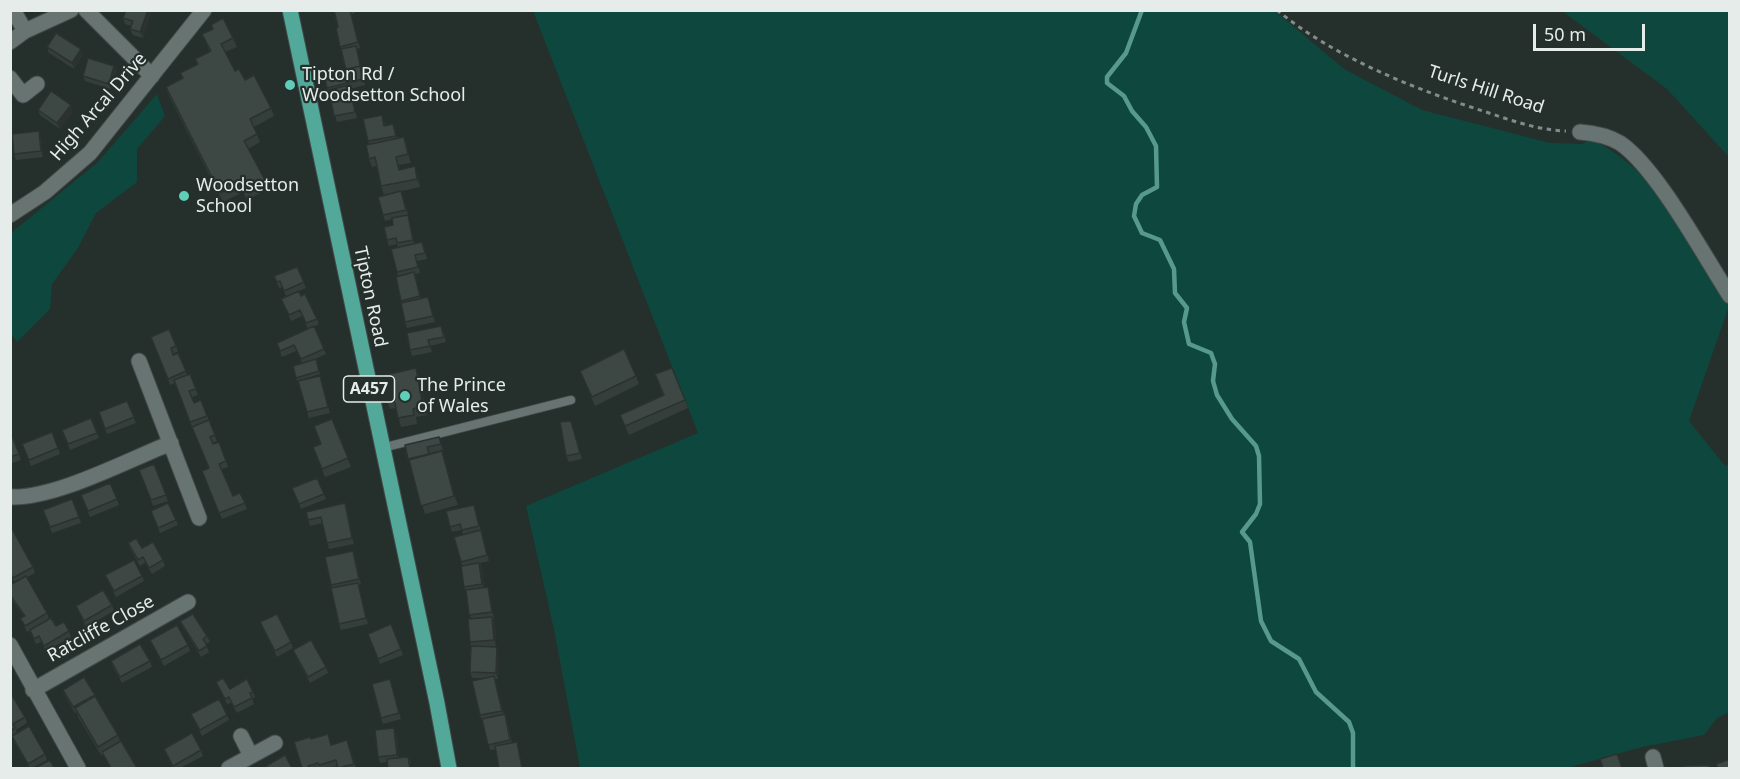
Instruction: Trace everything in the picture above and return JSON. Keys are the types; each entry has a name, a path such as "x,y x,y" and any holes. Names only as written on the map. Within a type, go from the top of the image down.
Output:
{"main road":[{"name":"Tipton Road","path":"290,10 435,691 448,768"}],"street":[{"path":"13,10 25,31"},
{"path":"10,42 25,31 71,10"},
{"path":"86,10 152,76"},
{"name":"High Arcal Drive","path":"10,215 45,192 90,153 204,10"},
{"path":"10,78 23,95 37,84"},
{"path":"1580,132 1596,134 1619,143 1633,155 1658,183 1730,296"},
{"path":"139,362 199,518"},
{"path":"10,497 26,497 55,489 171,444"},
{"name":"Ratcliffe Close","path":"33,690 188,602"},
{"path":"10,645 78,768"},
{"path":"241,736 251,756"},
{"path":"229,768 275,743"}],"lane":[{"path":"382,448 571,400"}],"path":[{"name":"Turls Hill Road","path":"1277,10 1313,38 1430,94 1543,130 1580,132"}],"green space":[{"path":"533,11 1275,11 1344,69 1422,110 1550,143 1583,144 1591,139 1602,145 1634,168 1662,199 1729,306 1689,421 1725,466 1729,464 1729,712 1717,718 1704,735 1642,747 1567,768 580,768 555,634 526,506 698,433"},
{"path":"1562,11 1729,11 1729,157 1667,89"},
{"path":"157,94 165,116 137,149 137,182 96,213 78,248 52,284 50,309 17,342 11,334 11,233 97,163"}],"building":[{"path":"126,10 148,10 140,32 130,29 133,21 123,18"},
{"path":"334,10 350,10 358,42 340,47"},
{"path":"223,18 233,38 221,44 235,71 239,69 245,80 254,75 271,108 250,119 257,134 244,141 265,180 244,191 240,183 220,193 166,87 183,78 180,73 198,64 195,59 211,51 202,34 213,29 211,25"},
{"path":"56,33 81,49 72,63 47,47"},
{"path":"356,46 361,69 360,66 346,70 341,49"},
{"path":"88,58 114,66 109,84 83,76"},
{"path":"360,66 363,79 327,88 324,75"},
{"path":"349,85 355,112 334,116 329,90"},
{"path":"51,91 71,105 57,123 38,110"},
{"path":"382,115 384,126 393,124 396,136 368,141 363,119"},
{"path":"39,131 41,151 14,154 12,134"},
{"path":"404,137 408,154 396,157 399,170 415,166 417,179 381,186 375,157 369,159 366,145"},
{"path":"401,191 406,210 383,215 378,197"},
{"path":"408,215 413,240 397,243 396,238 387,240 384,227 393,225 392,218"},
{"path":"422,242 425,253 415,255 418,267 397,272 391,249"},
{"path":"297,267 304,282 284,291 280,281 277,282 274,276"},
{"path":"414,272 420,296 401,301 396,277"},
{"path":"299,291 301,296 305,294 317,319 306,323 300,310 289,315 281,299"},
{"path":"428,297 433,316 405,322 401,303"},
{"path":"314,326 324,349 301,359 294,345 280,351 277,343"},
{"path":"441,326 444,337 428,340 430,346 410,350 407,333"},
{"path":"169,329 176,346 171,348 173,355 178,353 186,371 168,379 151,337"},
{"path":"624,349 636,376 592,397 580,371"},
{"path":"316,359 319,371 296,378 293,366"},
{"name":"The Prince of Wales","path":"416,368 423,406 413,409 414,415 398,418 394,399 387,400 381,376"},
{"path":"672,368 685,400 625,426 620,415 664,395 655,374"},
{"path":"190,374 196,389 189,391 194,403 201,400 207,416 190,422 174,380"},
{"path":"320,376 328,407 307,412 298,381"},
{"path":"127,401 134,417 105,429 99,412"},
{"path":"91,418 97,433 68,444 62,430"},
{"path":"332,419 348,458 322,469 313,447 321,444 314,426"},
{"path":"209,420 215,435 210,437 213,444 219,442 226,461 219,464 233,496 240,493 245,503 219,513 202,471 209,468 192,427"},
{"path":"571,421 580,453 566,456 560,422"},
{"path":"52,432 58,448 29,460 22,444"},
{"path":"10,436 19,454 10,457"},
{"path":"439,437 441,444 427,447 429,454 408,459 405,445"},
{"path":"442,451 454,496 421,506 409,460"},
{"path":"154,464 166,495 151,500 139,470"},
{"path":"317,478 324,494 299,504 292,488"},
{"path":"110,483 117,499 88,511 81,495"},
{"path":"72,499 79,517 50,527 43,510"},
{"path":"168,503 176,520 158,528 151,511"},
{"path":"345,503 352,538 327,543 321,517 308,520 306,512"},
{"path":"474,505 479,526 462,530 460,524 450,527 446,511"},
{"path":"10,529 33,567 13,578 10,573"},
{"path":"481,530 487,555 461,562 454,537"},
{"path":"136,538 142,548 153,542 163,560 149,568 143,557 138,560 128,543"},
{"path":"353,551 359,579 331,585 325,557"},
{"path":"134,560 142,576 114,591 105,575"},
{"path":"479,563 482,584 464,587 461,566"},
{"path":"26,576 47,613 25,626 20,618 25,616 10,595 10,585"},
{"path":"358,583 366,618 339,624 331,588"},
{"path":"488,587 492,612 469,615 466,590"},
{"path":"103,590 112,605 84,621 76,606"},
{"path":"193,614 207,636 203,639 207,646 199,651 180,621"},
{"path":"277,614 291,642 275,651 260,622"},
{"path":"492,617 494,640 470,642 468,619"},
{"path":"51,618 56,626 64,622 69,631 44,646 39,636 34,639 30,630"},
{"path":"391,624 401,649 378,659 368,634"},
{"path":"177,625 188,645 161,660 150,640"},
{"path":"311,640 326,667 308,677 293,650"},
{"path":"140,644 150,661 120,677 111,661"},
{"path":"471,646 497,647 496,673 470,672"},
{"path":"494,676 502,711 480,715 472,681"},
{"path":"84,677 95,695 73,707 63,690"},
{"path":"223,678 230,689 247,679 253,692 250,693 252,698 234,707 229,697 225,699 216,682"},
{"path":"390,679 399,713 381,718 372,684"},
{"path":"10,692 25,717 13,724 15,728 10,731"},
{"path":"95,696 118,735 98,747 75,708"},
{"path":"219,699 227,715 200,730 191,714"},
{"path":"505,714 510,740 488,745 482,719"},
{"path":"29,726 45,754 28,764 12,736"},
{"path":"394,728 397,755 378,757 375,730"},
{"path":"192,733 201,750 173,766 164,749"},
{"path":"328,734 331,745 347,740 354,764 338,768 336,760 302,768 294,742"},
{"path":"121,741 137,768 111,768 102,752"},
{"path":"517,742 522,768 499,768 495,746"},
{"path":"1617,754 1622,768 1603,768 1600,759"},
{"path":"285,755 292,768 268,768 266,766"},
{"path":"408,757 410,768 388,768 387,759"},
{"path":"1730,759 1730,768 1718,768 1716,764"},
{"path":"50,760 54,768 35,768"},
{"path":"1709,765 1709,768 1684,768 1683,766"}],"waterway":[{"path":"1142,10 1126,53 1107,77 1107,83 1124,96 1132,111 1146,127 1156,146 1157,187 1142,195 1136,204 1134,216 1142,233 1160,240 1174,269 1175,293 1187,308 1184,322 1189,344 1211,353 1215,364 1213,381 1217,395 1232,419 1256,446 1259,456 1260,504 1256,514 1242,532 1250,542 1261,621 1271,641 1299,659 1316,692 1349,722 1353,733 1353,768"}],"place":[{"name":"Tipton Rd / Woodsetton School","path":"290,85"},
{"name":"Woodsetton School","path":"184,196"},
{"name":"The Prince of Wales","path":"405,396"}]}
